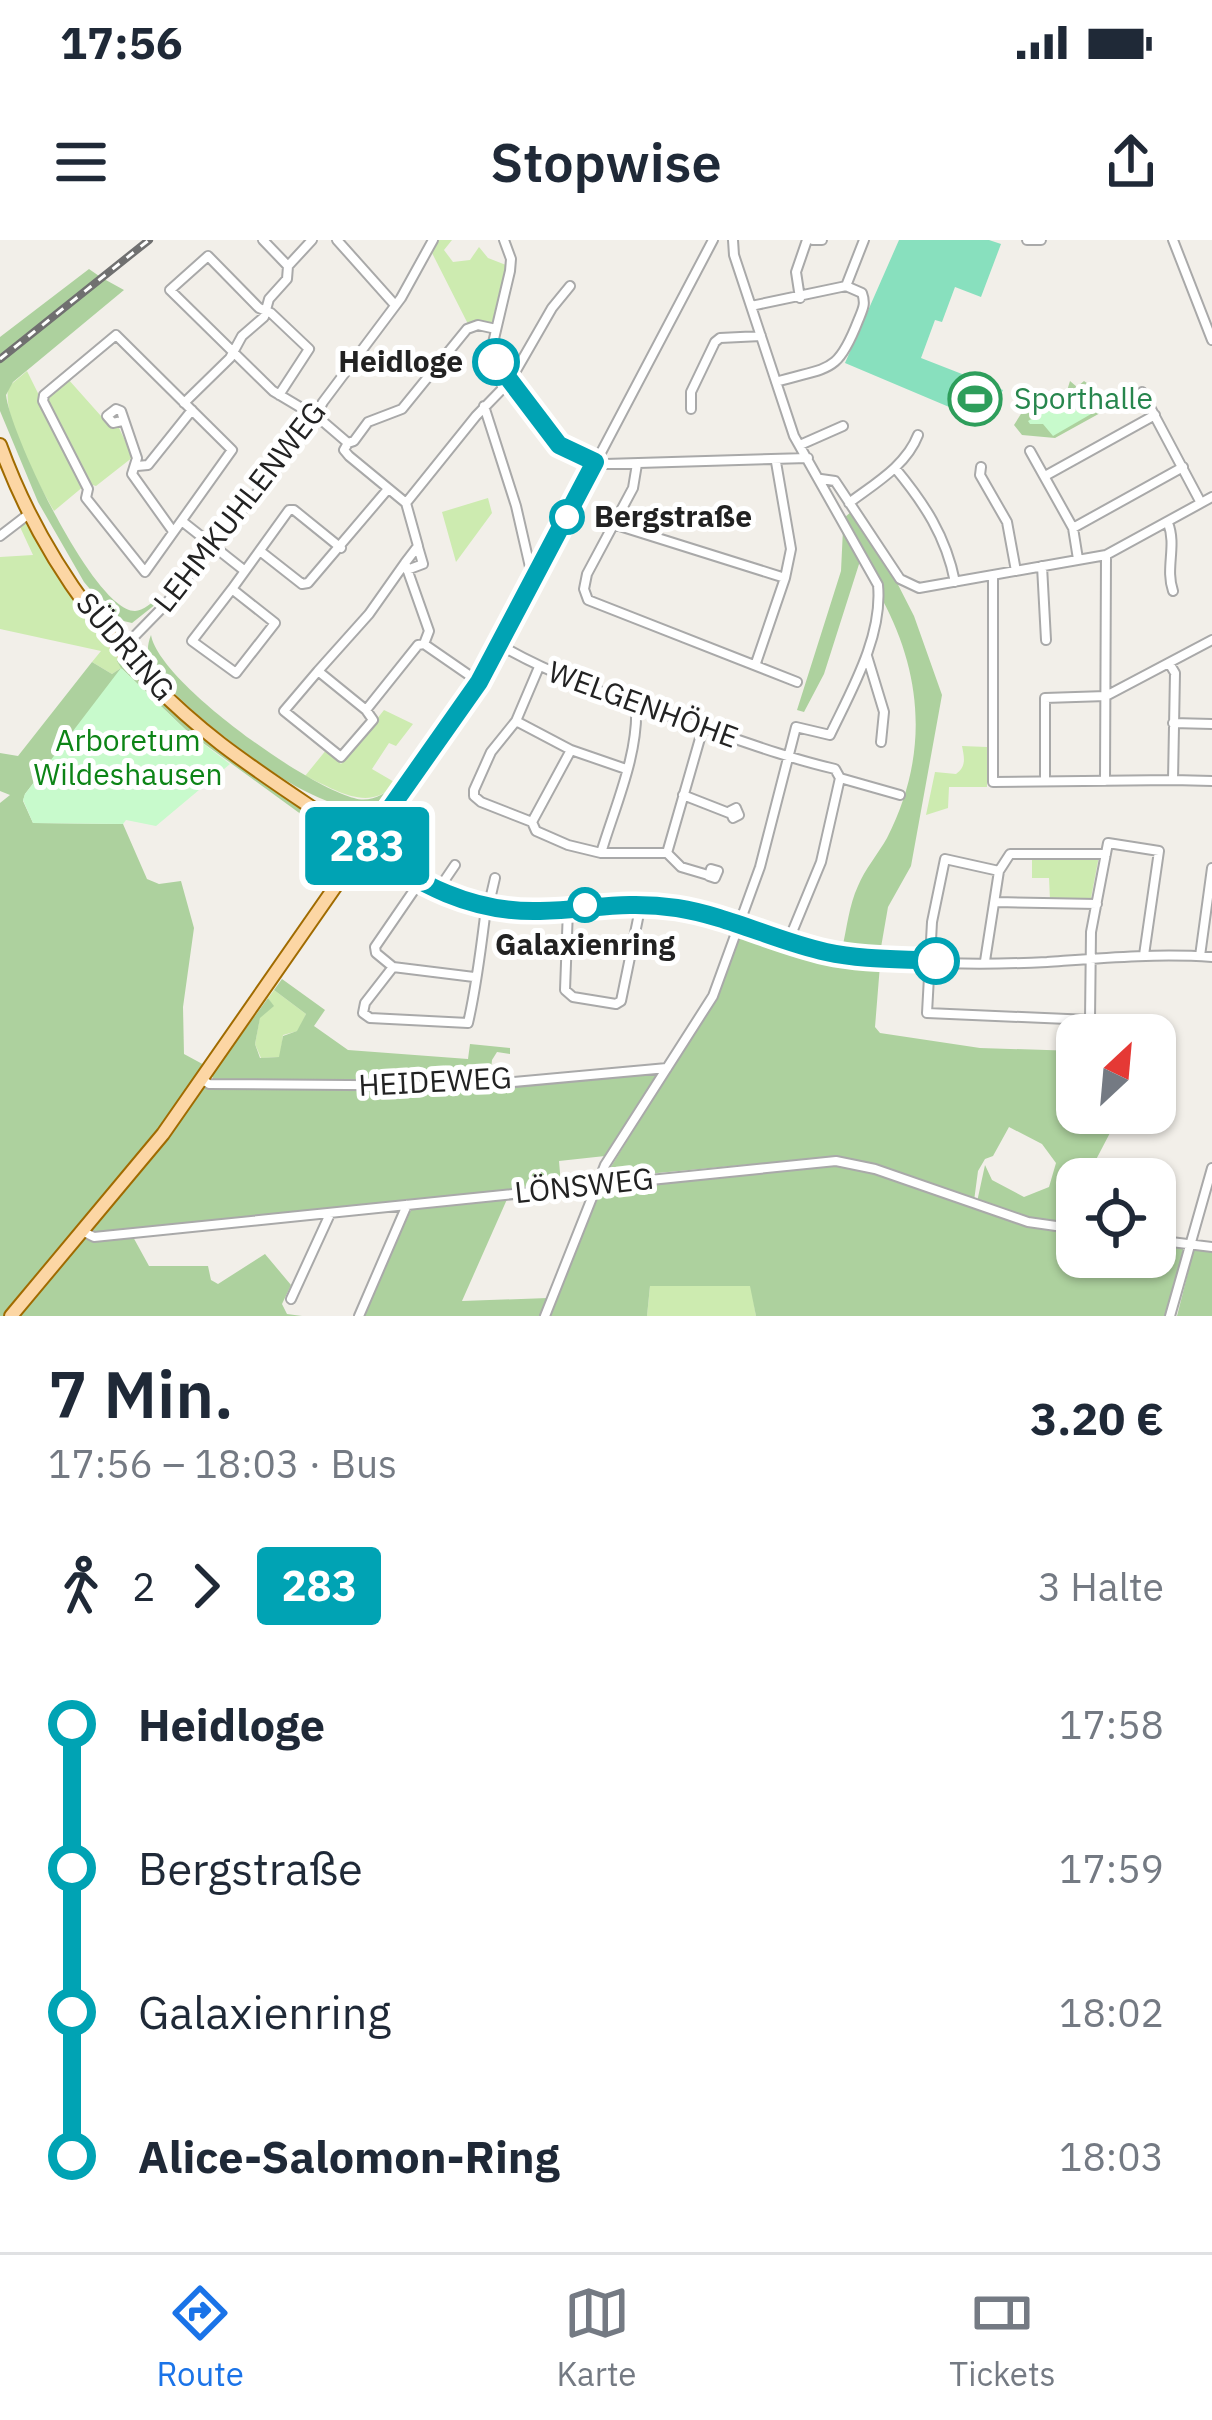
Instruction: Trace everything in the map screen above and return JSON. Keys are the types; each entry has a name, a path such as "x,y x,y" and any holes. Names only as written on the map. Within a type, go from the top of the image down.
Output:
{"main road":[{"name":"SÜDRING","path":"0,445 29,513 72,586 122,650 163,694 222,744 365,844"},
{"path":"11,1316 146,1156 365,844"}],"street":[{"path":"263,240 288,266"},
{"path":"184,403 266,311 269,299 286,279 288,266 312,240"},
{"path":"337,240 395,305"},
{"name":"LEHMKUHLENWEG","path":"122,650 164,607 306,433 395,305 433,240"},
{"path":"504,240 510,271 494,354 559,445 595,462 808,458"},
{"path":"713,240 479,682 365,844 438,890 487,908 641,904 682,909 842,956 985,961 1212,957"},
{"path":"545,1316 605,1165 713,996 760,867 796,727 830,735 866,654 878,604 878,586 800,446 751,307 733,240"},
{"path":"800,298 796,272 810,240 822,240"},
{"path":"846,286 864,240"},
{"path":"1028,240 1041,240"},
{"path":"1173,240 1212,340"},
{"path":"279,395 309,349 212,256 170,287 279,395 348,443"},
{"path":"406,503 510,381 570,286"},
{"path":"751,307 846,286 865,296 839,362 776,382"},
{"path":"406,566 423,564 406,503 344,450 368,422 402,409 467,329 478,325 496,329"},
{"path":"116,335 184,403 232,454 142,571 86,497 88,489 43,401 44,394 116,335"},
{"path":"691,409 691,392 715,342 761,336"},
{"path":"1142,392 1202,503"},
{"path":"484,406 530,567 538,572"},
{"path":"136,466 148,465 192,410"},
{"path":"1045,476 1155,415"},
{"path":"122,421 137,485 172,530"},
{"path":"800,446 843,427"},
{"path":"849,503 895,468 918,435"},
{"path":"1030,451 1073,528 1078,559"},
{"path":"756,663 785,578 790,534 776,461"},
{"path":"637,464 633,488 586,574 588,600 797,682"},
{"path":"981,467 980,475 1007,522 1016,571"},
{"path":"1073,528 1183,467"},
{"path":"895,468 935,523 955,582"},
{"path":"821,479 835,481 906,585 919,588 1106,555 1212,497"},
{"path":"260,551 302,584 340,548 388,489"},
{"path":"232,589 275,622 236,673 192,641 244,571 294,510 340,548"},
{"path":"0,536 29,513"},
{"path":"183,522 244,571"},
{"path":"1168,523 1174,537 1173,591"},
{"path":"613,524 785,578"},
{"path":"317,671 374,720 341,758 284,711 317,671 369,614 418,546"},
{"path":"1106,555 1106,782"},
{"path":"406,566 429,631 424,644"},
{"path":"1042,566 1046,640"},
{"path":"993,575 993,782 1212,781"},
{"path":"1045,782 1045,698 1106,696 1212,640"},
{"path":"366,710 418,645 424,644 479,682"},
{"name":"WELGENHÖHE","path":"500,645 539,667 636,704 899,795"},
{"path":"866,654 884,712 881,742"},
{"path":"1169,663 1174,673 1173,780"},
{"path":"539,667 516,721 491,752 474,796 532,822 536,832 568,845 601,853 668,853 681,867 708,875"},
{"path":"601,853 638,728 636,704"},
{"path":"516,721 571,750 626,769"},
{"path":"1173,723 1212,724"},
{"path":"668,853 703,728"},
{"path":"532,822 571,750"},
{"path":"788,942 820,862 841,778"},
{"path":"683,795 729,813"},
{"path":"401,870 428,831"},
{"path":"999,871 945,859 932,922 927,1013 1090,1020 1090,958 1108,843 1159,850 1144,955"},
{"path":"985,961 999,871 1010,854 1106,854"},
{"path":"438,890 454,865"},
{"path":"1200,956 1212,868"},
{"path":"393,967 365,1003 363,1013 370,1018 470,1020 495,878"},
{"path":"421,880 375,947 376,953 393,967 474,977"},
{"path":"996,902 1097,904"},
{"path":"568,909 565,990 573,997 616,1004 621,1001 641,904"},
{"name":"HEIDEWEG","path":"202,1079 209,1084 403,1088 668,1068"},
{"name":"LÖNSWEG","path":"82,1231 94,1237 843,1161 1028,1222 1056,1226"},
{"path":"1170,1316 1212,1168"},
{"path":"359,1316 406,1205"},
{"path":"291,1299 330,1214"},
{"path":"1176,1244 1212,1247"}],"green space":[{"path":"437,240 452,240 444,250 453,262 470,260 479,247 488,258 506,265 492,323 468,324 430,249"},
{"path":"899,240 1001,244 981,297 955,287 942,322 935,320 921,358 1003,390 987,423 845,363"},
{"path":"89,269 99,276 0,355 0,337"},
{"path":"104,279 124,290 13,382 6,395 38,480 98,583 118,603 135,611 161,600 132,623 115,619 84,582 38,502 0,411 0,361"},
{"path":"27,371 84,486 54,511 23,450 8,401 8,387"},
{"path":"68,379 109,425 119,428 133,457 96,486 89,484 46,400"},
{"path":"1070,381 1077,387 1084,381 1101,393 1118,390 1122,401 1055,438 1022,435 1014,425 1031,398 1034,407 1066,394"},
{"path":"1088,387 1098,410 1053,436 1043,424 1028,421"},
{"path":"488,498 492,513 456,562 442,512"},
{"path":"851,512 889,567 914,616 942,695 911,866 888,907 880,953 842,949 855,893 900,808 915,748 916,718 906,658 881,585 845,517"},
{"path":"28,522 121,657 121,668 112,674 92,662 101,651 0,629 0,557 33,555 20,527"},
{"path":"843,529 860,561 824,674 804,712 797,710 841,571"},
{"path":"151,635 179,679 206,704 303,774 360,799 377,797 396,783 401,786 377,817 283,779 221,734 166,684 149,657"},
{"path":"121,657 302,809 344,836 335,839 188,732 122,669 25,794 23,801 33,823 123,824 147,879 159,884 181,881 194,928 183,1007 184,1054 208,1067 145,1154 7,1316 0,1316 0,803 10,795 0,791 0,753 18,756 92,662 112,674 121,668 117,661"},
{"name":"Arboretum Wildeshausen","path":"121,668 188,732 230,764 156,826 126,820 123,824 33,823 25,794"},
{"path":"384,710 413,724 396,746 389,743 372,769 396,783 386,792 375,797 352,796 305,776 327,749 341,764"},
{"path":"962,746 987,747 987,787 949,787 948,808 926,815 935,772 956,774 964,761"},
{"path":"1032,856 1099,856 1091,898 1050,900 1049,878 1032,878"},
{"path":"741,930 824,957 880,965 875,1027 880,1033 980,1048 1056,1050 1056,1134 1109,1134 1097,1158 1056,1158 1056,1163 1042,1144 1009,1127 993,1156 978,1171 974,1201 839,1156 604,1178 710,1007"},
{"path":"282,979 325,1010 314,1026 348,1050 468,1059 470,1044 510,1048 510,1054 497,1052 490,1080 471,1083 214,1083 212,1075 268,998 274,1006 260,1018 255,1044 260,1058 279,1057 283,1036 297,1031 306,1014 274,990"},
{"path":"274,990 306,1014 298,1031 283,1035 280,1057 261,1058 255,1044 260,1017 273,1006 268,998"},
{"path":"662,1074 605,1156 559,1161 561,1185 99,1235 92,1231 205,1085 403,1088"},
{"path":"833,1163 853,1165 1027,1224 1056,1229 1056,1278 1176,1278 1166,1316 756,1316 750,1286 650,1286 647,1316 547,1316 602,1188"},
{"path":"1056,1163 1056,1221 1029,1220 977,1202 985,1165 992,1180 1024,1197 1049,1187"},
{"path":"508,1197 462,1301 548,1298 541,1316 362,1316 413,1206"},
{"path":"132,1235 149,1266 208,1266 211,1280 218,1284 265,1254 291,1285 282,1304 287,1314 302,1316 20,1316 84,1238"},
{"path":"1176,1245 1184,1246 1176,1277"},
{"path":"1194,1249 1212,1251 1212,1316 1177,1316"},
{"path":"650,1286 751,1286 756,1316 647,1316"}],"railway":[{"path":"0,359 149,240"}],"bus line":[{"name":"283","path":"496,362 559,445 595,462 479,682 365,844 450,897 486,908 541,911 641,904 712,916 842,956 936,961"}],"place":[{"name":"Heidloge","path":"496,362"},
{"name":"Sporthalle","path":"975,399"},
{"name":"Bergstraße","path":"567,517"},
{"name":"Galaxienring","path":"585,905"}]}
